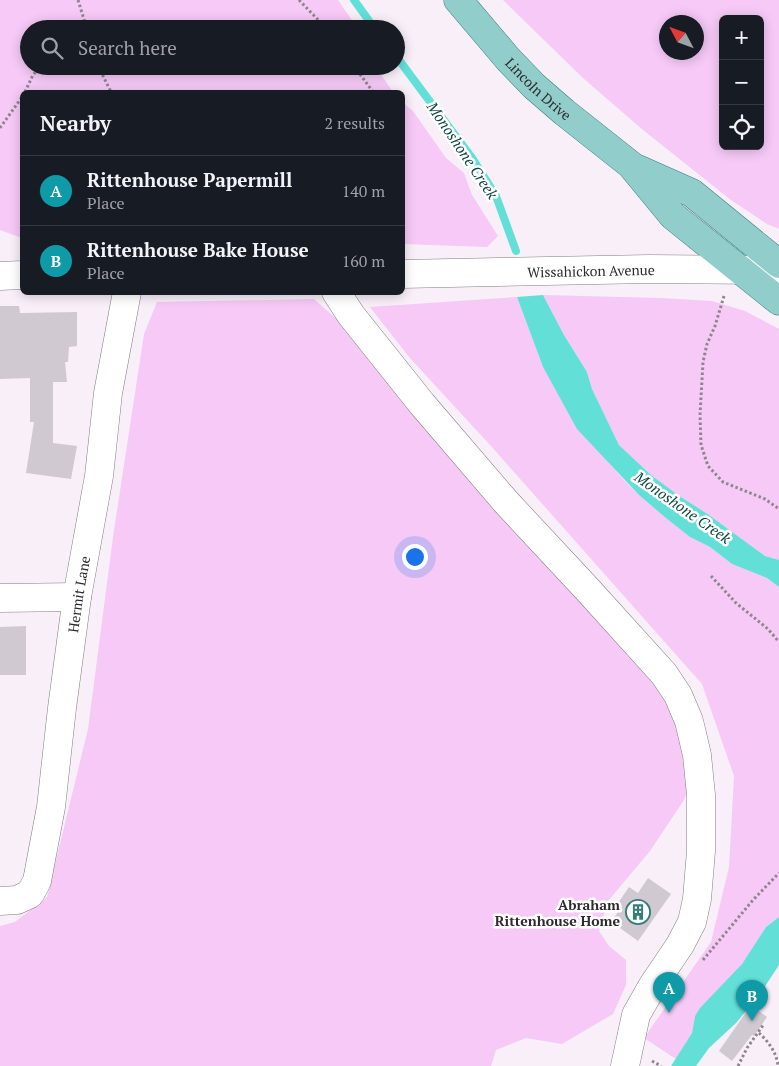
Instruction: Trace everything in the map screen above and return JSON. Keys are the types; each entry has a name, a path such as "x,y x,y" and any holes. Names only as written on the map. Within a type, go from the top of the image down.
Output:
{"main road":[{"name":"Lincoln Drive","path":"458,0 508,59 534,86 632,166 674,216 779,301"},
{"name":"Lincoln Drive","path":"632,166 692,193 779,264"}],"street":[{"name":"Wissahickon Avenue","path":"405,274 649,269 779,270"},
{"path":"0,276 20,275"},
{"name":"Hermit Lane","path":"0,901 17,900 30,894 37,881 51,808 62,708 78,597 99,476 108,393 126,295"},
{"path":"338,295 351,315 416,396 506,502 664,674 678,695 689,721 697,755 701,795 701,851 694,914 680,945 653,984 636,1015 625,1066"},
{"path":"0,598 78,597"}],"path":[{"path":"78,0 84,20"},
{"path":"299,0 318,20"},
{"path":"26,90 33,75"},
{"path":"101,75 109,90"},
{"path":"361,75 372,90"},
{"path":"0,128 20,100"},
{"path":"723,299 715,326 707,344 703,362 700,416 701,445 708,466 723,482 765,498 779,509"},
{"path":"711,576 736,603 768,629 779,642"},
{"path":"700,964 752,900 779,873"},
{"path":"738,1066 747,1048 764,1024"},
{"path":"759,1033 768,1042 778,1066"}],"shaded area":[{"path":"0,0 338,0 352,20 20,20 20,75 381,75 392,90 20,90 20,237 0,230"},
{"path":"503,0 779,0 779,229 767,224 731,200 643,130 583,78"},
{"path":"405,104 413,111 446,158 464,173 472,195 498,236 487,247 405,244"},
{"path":"543,295 712,301 745,311 779,329 779,560 765,556 678,495 651,475 619,445 592,389 587,372 564,335"},
{"path":"517,297 543,367 602,455 624,480 639,495 690,537 710,547 732,564 767,578 779,587 779,917 766,927 742,964 695,1016 692,1033 676,1059 644,1038 711,942 729,867 734,776 702,684 490,445 409,357 370,307"},
{"path":"314,299 341,323 628,649 674,710 685,756 688,789 684,800 650,851 608,901 599,931 609,946 626,960 626,985 613,1014 562,1044 526,1038 496,1050 491,1066 0,1066 0,926 15,922 47,897 88,729 113,537 144,334 157,302"}],"water":[{"path":"543,295 564,335 587,372 592,389 619,445 651,475 678,495 765,556 779,560 779,587 767,578 732,564 710,547 690,537 639,495 577,429 543,367 517,297"},
{"path":"779,917 779,965 758,997 736,1023 709,1048 696,1066 671,1066 692,1033 695,1016 700,1008 742,964 766,927"}],"building":[{"path":"0,306 19,306 20,313 77,312 77,346 69,347 68,362 65,362 67,382 53,382 53,443 77,446 71,479 26,473 34,422 30,422 30,378 0,379"},
{"path":"26,626 26,675 0,675 0,627"},
{"name":"Abraham Rittenhouse Home","path":"648,878 671,894 638,941 620,928 622,925 613,919 622,906 618,903 629,887 638,893"},
{"path":"751,1005 767,1017 754,1036 752,1035 732,1061 719,1051"}],"waterway":[{"name":"Monoshone Creek","path":"354,0 368,20"},
{"name":"Monoshone Creek","path":"405,68 472,158 496,196 516,251"}],"place":[{"name":"Abraham Rittenhouse Home","path":"638,912"},
{"name":"Rittenhouse Papermill","path":"669,1013"},
{"name":"Rittenhouse Bake House","path":"752,1021"}]}
